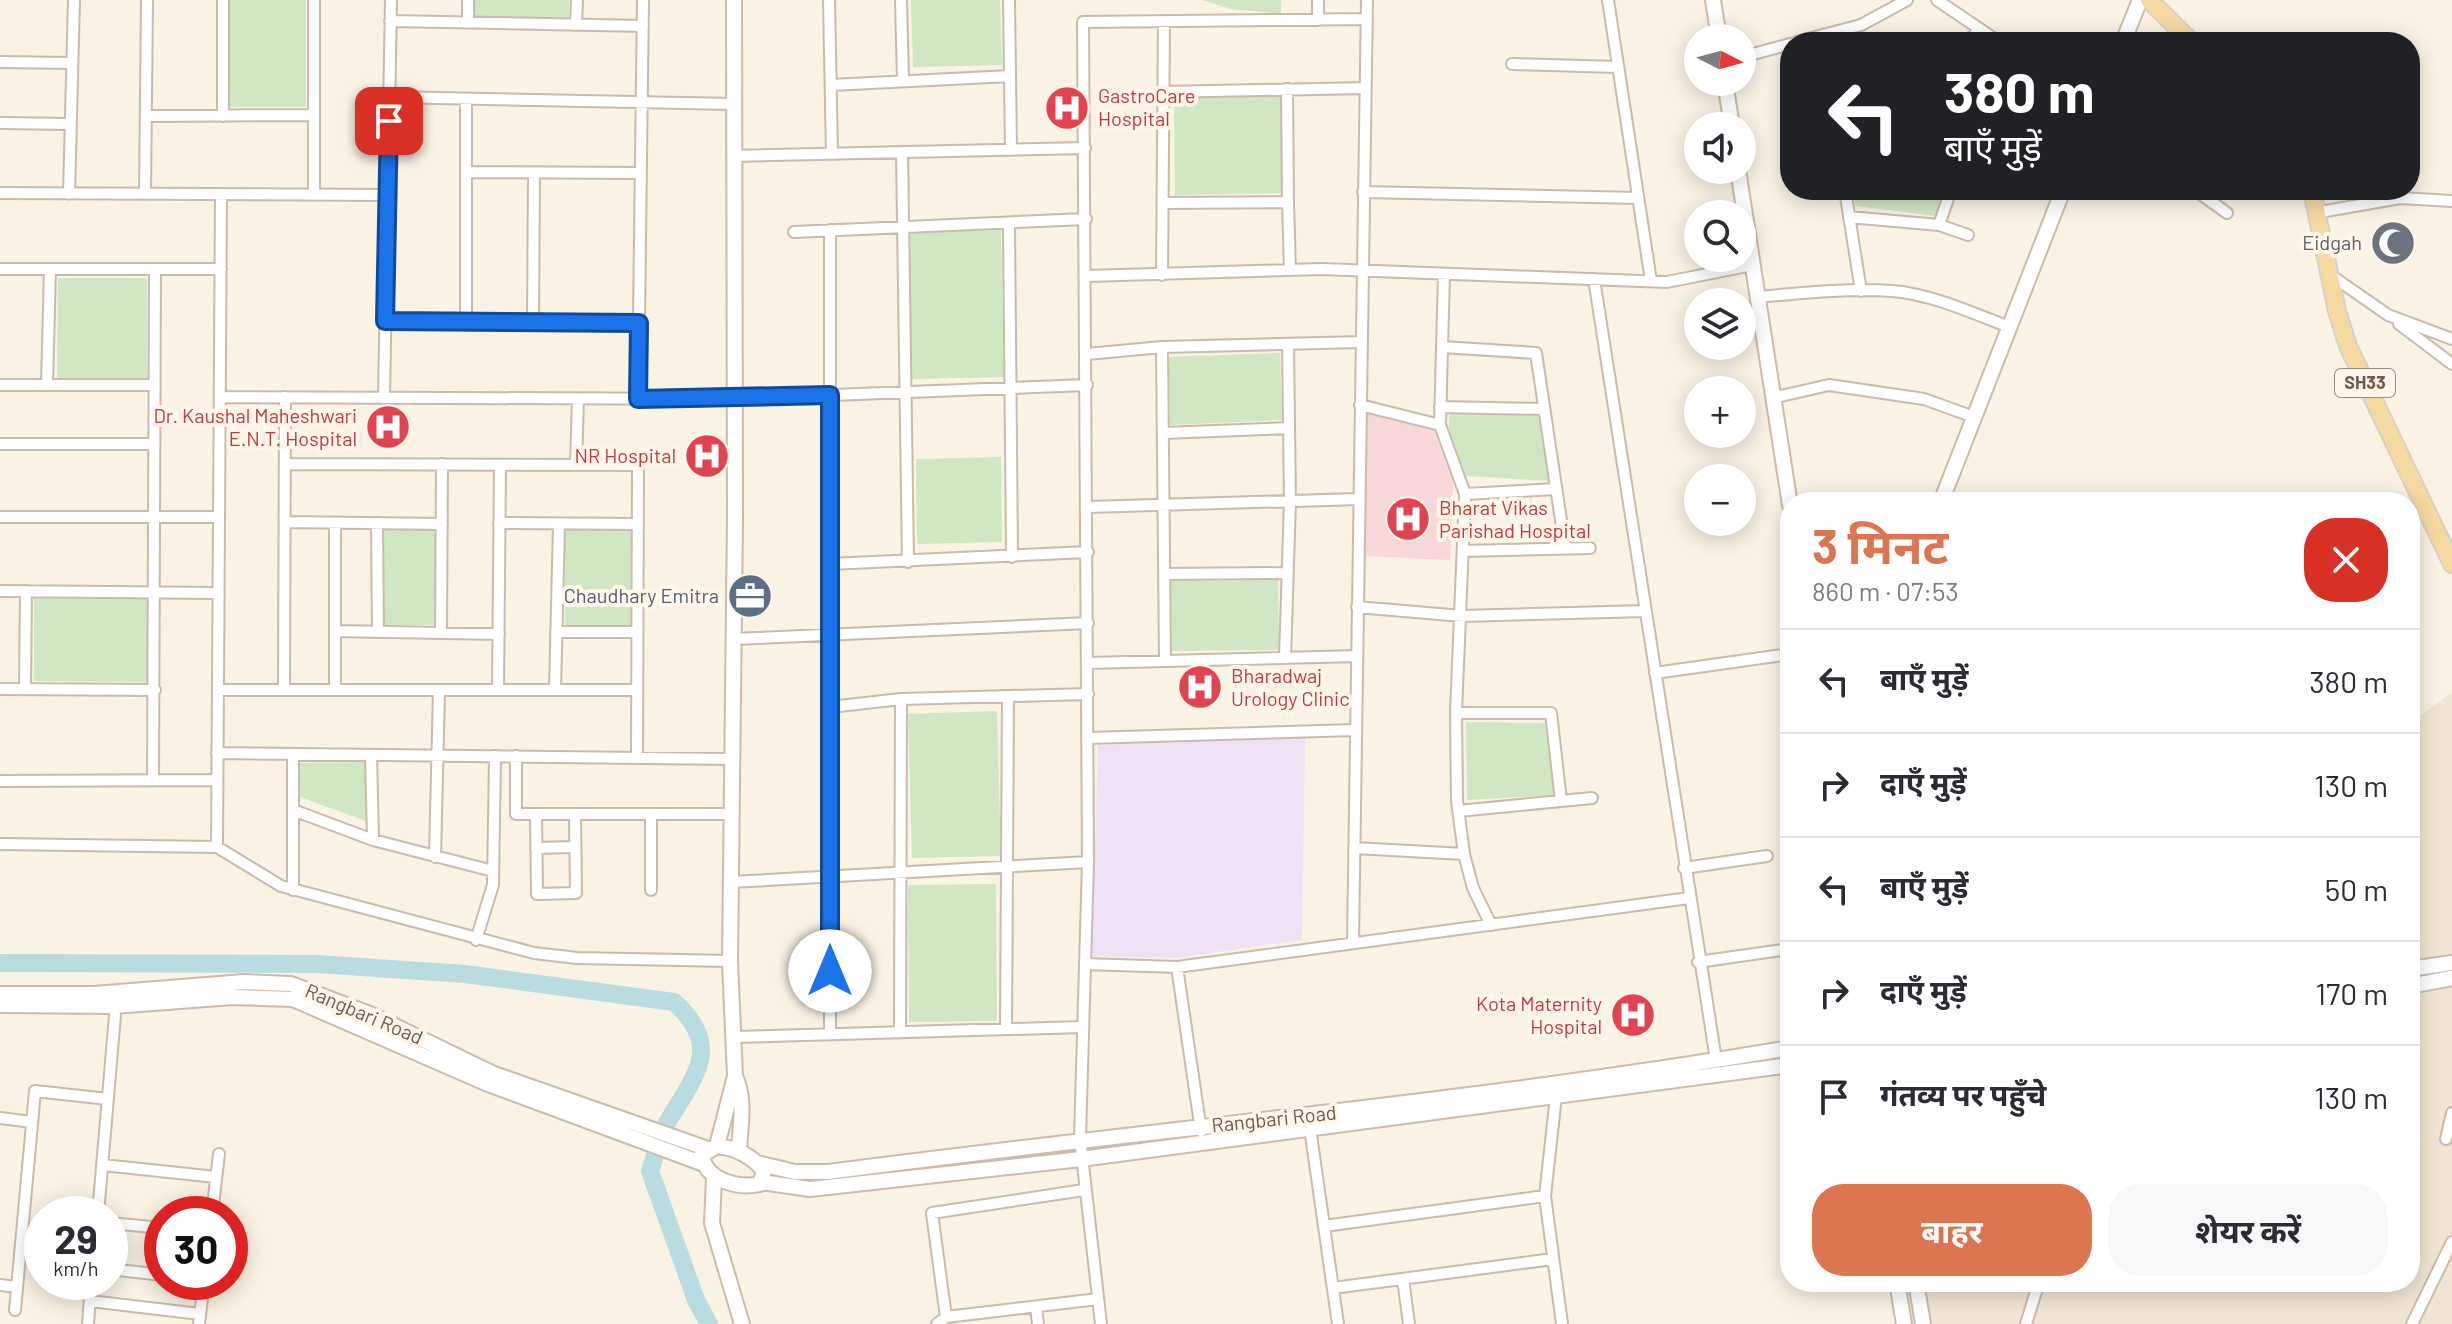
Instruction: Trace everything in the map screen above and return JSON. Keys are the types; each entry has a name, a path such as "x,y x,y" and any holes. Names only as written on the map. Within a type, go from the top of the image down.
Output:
{"main road":[{"path":"2149,0 2182,32"},
{"name":"SH33","path":"2316,200 2329,274 2348,346 2419,492"},
{"name":"SH33","path":"2420,494 2451,558"}],"street":[{"path":"69,194 74,0"},
{"path":"145,194 147,0"},
{"path":"223,0 223,116"},
{"path":"314,0 314,194"},
{"path":"384,398 391,0"},
{"path":"468,0 468,22"},
{"path":"576,25 577,0"},
{"path":"638,399 643,0"},
{"path":"734,0 734,639 730,961 735,1076 741,1098 739,1151 764,1171 761,1182"},
{"path":"829,0 832,154"},
{"path":"901,0 903,81"},
{"path":"1009,0 1011,150"},
{"path":"1318,0 1318,20"},
{"path":"1353,943 1367,0"},
{"path":"1608,0 1651,281"},
{"path":"1713,0 1717,24"},
{"path":"1842,32 1907,0"},
{"path":"1937,0 1984,32"},
{"path":"2127,32 2140,0"},
{"path":"1101,1324 1080,1138 1088,862 1087,276 1083,22 1367,19"},
{"path":"390,21 643,26"},
{"path":"1162,275 1164,21"},
{"path":"1977,32 1980,29"},
{"path":"1756,53 1780,47"},
{"path":"0,62 72,63"},
{"path":"1512,64 1617,67"},
{"path":"831,85 1010,76"},
{"path":"1163,92 1365,88"},
{"path":"1287,89 1290,270"},
{"path":"389,97 733,104"},
{"path":"466,99 466,322"},
{"path":"146,116 314,115"},
{"path":"0,123 71,124"},
{"path":"733,156 1085,148"},
{"path":"902,152 908,562"},
{"path":"466,172 641,173"},
{"path":"533,322 534,173"},
{"path":"1363,192 1638,198"},
{"path":"0,193 387,195"},
{"path":"217,847 221,194"},
{"path":"2420,199 2452,201"},
{"path":"1846,200 1861,291"},
{"path":"1939,225 1948,200"},
{"path":"1945,492 2059,200"},
{"path":"2209,200 2227,213"},
{"path":"2320,212 2389,200"},
{"path":"1163,203 1288,202"},
{"path":"1849,217 1939,225 1968,235"},
{"path":"794,232 1086,219"},
{"path":"1009,223 1012,557"},
{"path":"830,230 830,1033"},
{"path":"0,269 221,269"},
{"path":"47,385 50,269"},
{"path":"153,780 155,269"},
{"path":"1087,276 1290,270 1667,282 1717,272"},
{"path":"1753,272 1788,492"},
{"path":"1444,274 1440,425 1465,494 1456,713 1458,811 1473,888 1491,925"},
{"path":"2329,274 2452,364"},
{"path":"1594,279 1698,962 1716,1060"},
{"path":"1757,297 1895,291 1957,307 2009,327"},
{"path":"2388,315 2452,339"},
{"path":"385,321 639,323"},
{"path":"1087,354 1162,347 1361,342"},
{"path":"1285,658 1290,501 1288,344"},
{"path":"1162,347 1165,661"},
{"path":"1442,347 1536,353 1565,547"},
{"path":"0,385 154,385"},
{"path":"220,397 733,399 1087,385"},
{"path":"1772,398 1829,385 1924,399 1974,417"},
{"path":"284,690 285,397"},
{"path":"576,465 578,399"},
{"path":"1360,405 1440,425"},
{"path":"1440,407 1544,409"},
{"path":"1163,433 1289,428"},
{"path":"0,444 153,444"},
{"path":"286,464 638,465 637,758"},
{"path":"441,633 442,464"},
{"path":"498,690 500,465"},
{"path":"1465,494 1556,489"},
{"path":"1088,507 1359,499"},
{"path":"0,517 219,517"},
{"path":"286,522 442,524"},
{"path":"335,523 335,690"},
{"path":"377,523 378,632"},
{"path":"499,523 638,524"},
{"path":"555,690 559,524"},
{"path":"1463,551 1590,548"},
{"path":"830,564 1088,552"},
{"path":"1164,574 1287,573"},
{"path":"0,591 218,593"},
{"path":"25,689 26,591"},
{"path":"1357,607 1462,616 1646,611"},
{"path":"734,639 1088,623"},
{"path":"335,631 499,634"},
{"path":"556,632 637,632"},
{"path":"1655,673 1780,655"},
{"path":"1088,663 1357,656"},
{"path":"0,689 155,690"},
{"path":"218,690 637,690"},
{"path":"435,857 439,690"},
{"path":"830,707 901,699 1088,694"},
{"path":"1006,1029 1008,698"},
{"path":"900,1032 901,699"},
{"path":"1456,713 1551,713 1561,801"},
{"path":"1088,738 1356,730"},
{"path":"217,753 732,759"},
{"path":"293,754 293,890"},
{"path":"371,755 373,840"},
{"path":"476,940 486,916 493,871 495,756"},
{"path":"516,756 516,814 732,814"},
{"path":"0,781 217,780"},
{"path":"1458,811 1592,798"},
{"path":"293,810 373,840 493,871"},
{"path":"536,814 537,894 576,893 575,814"},
{"path":"651,814 651,890"},
{"path":"0,844 217,847 293,890 534,953 577,958 730,961"},
{"path":"536,848 575,847"},
{"path":"1354,848 1464,854"},
{"path":"1684,868 1767,856"},
{"path":"731,882 1088,862"},
{"path":"1085,964 1177,967 1689,898"},
{"path":"1698,962 1780,950"},
{"path":"2420,968 2452,963"},
{"path":"1177,967 1204,1144"},
{"path":"2420,984 2452,978"},
{"name":"Rangbari Road","path":"0,994 94,994 244,982 291,984 322,993 494,1074 634,1130 685,1158 704,1164"},
{"name":"Rangbari Road","path":"0,1005 114,1006 232,997 293,999 488,1084 634,1130 739,1151"},
{"path":"100,1196 115,1015"},
{"path":"734,1037 1083,1027"},
{"name":"Rangbari Road","path":"757,1163 795,1172 828,1172 1080,1138 1201,1127 1575,1082 1780,1050"},
{"name":"Rangbari Road","path":"714,1177 753,1186 761,1182 810,1189 1204,1144 1780,1066"},
{"path":"735,1076 712,1147 702,1155 704,1164 714,1177 712,1223 742,1324"},
{"path":"15,1310 35,1091 108,1099"},
{"path":"1556,1096 1545,1196 1562,1324"},
{"path":"2446,1139 2452,1113"},
{"path":"0,1118 32,1122"},
{"path":"1310,1128 1338,1324"},
{"path":"214,1196 219,1154"},
{"path":"103,1165 216,1177"},
{"path":"1084,1190 932,1213 942,1321 1098,1299"},
{"path":"1324,1226 1545,1196"},
{"path":"2412,1324 2452,1242"},
{"path":"1333,1288 1553,1259"},
{"path":"1403,1279 1409,1324"},
{"path":"0,1285 17,1287"},
{"path":"1899,1292 1904,1324"},
{"path":"1918,1292 1923,1324"},
{"path":"2026,1324 2036,1292"},
{"path":"88,1324 90,1301 200,1319"},
{"path":"1036,1307 1038,1324"}],"shaded area":[{"name":"Bharat Vikas Parishad Hospital","path":"1366,413 1434,431 1453,482 1450,560 1364,556"},
{"path":"2452,692 2452,1324 1920,1324 1916,1292 2420,1292 2420,716"},
{"path":"1305,738 1302,940 1175,958 1092,956 1098,745"}],"green space":[{"path":"230,0 306,0 306,107 230,107"},
{"path":"475,0 569,0 569,18 475,16"},
{"path":"911,0 1000,0 1002,65 913,67"},
{"path":"1202,0 1281,0 1281,14 1231,9"},
{"path":"1281,95 1283,193 1175,195 1174,97"},
{"path":"1854,200 1942,200 1936,216 1855,206"},
{"path":"1001,230 1004,377 912,379 909,232"},
{"path":"58,278 147,278 147,378 57,378"},
{"path":"1280,353 1282,420 1170,425 1168,357"},
{"path":"1449,413 1539,416 1551,481 1466,476 1449,430"},
{"path":"1001,457 1002,542 917,544 916,459"},
{"path":"383,528 437,528 437,625 383,625"},
{"path":"633,528 634,625 565,626 564,529"},
{"path":"1278,580 1279,650 1172,651 1171,581"},
{"path":"34,598 148,598 147,682 34,681"},
{"path":"997,711 1001,856 912,858 908,714"},
{"path":"1466,722 1545,723 1555,795 1467,800"},
{"path":"365,762 366,821 300,797 299,763"},
{"path":"996,884 997,1021 909,1022 908,885"}],"waterway":[{"path":"0,963 317,964 465,974 674,1002 689,1017 697,1032 701,1046 700,1059 689,1087 664,1130 650,1171 696,1300 709,1324"}],"place":[{"name":"GastroCare Hospital","path":"1067,108"},
{"name":"Eidgah","path":"2393,243"},
{"name":"Dr. Kaushal Maheshwari E.N.T. Hospital","path":"388,427"},
{"name":"NR Hospital","path":"707,456"},
{"name":"Bharat Vikas Parishad Hospital","path":"1408,519"},
{"name":"Chaudhary Emitra","path":"750,596"},
{"name":"Bharadwaj Urology Clinic","path":"1200,687"},
{"name":"Kota Maternity Hospital","path":"1633,1015"}],"route":[{"path":"389,121 385,321 639,323 638,399 830,395 830,971"}]}
